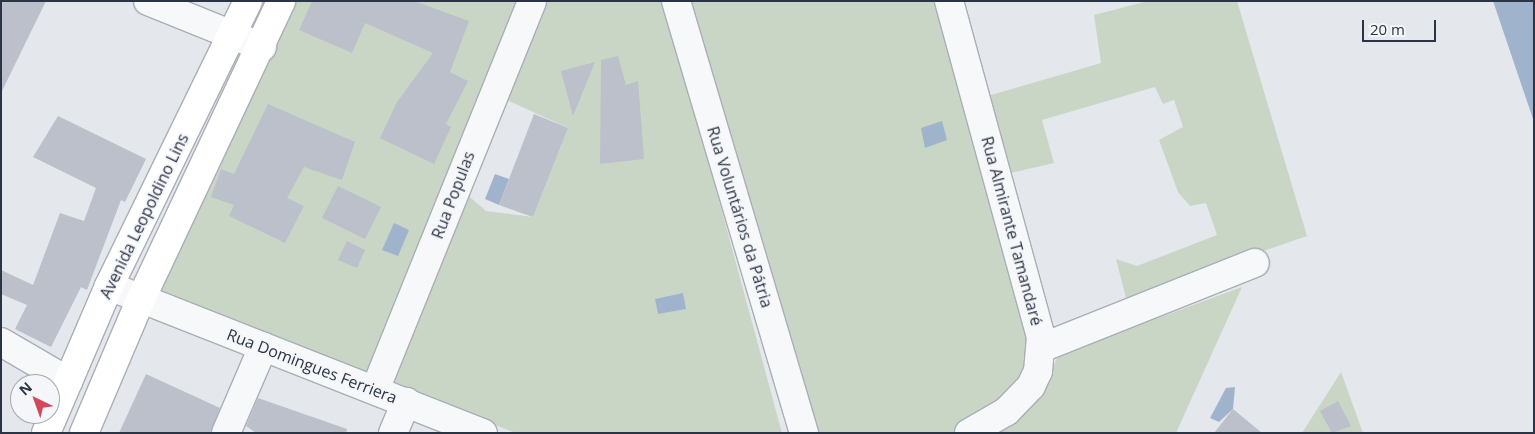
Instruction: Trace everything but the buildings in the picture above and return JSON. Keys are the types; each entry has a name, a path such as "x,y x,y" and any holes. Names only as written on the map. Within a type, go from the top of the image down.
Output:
{"main road":[{"name":"Avenida Leopoldino Lins","path":"46,433 109,286 234,36 248,1"},
{"name":"Avenida Leopoldino Lins","path":"84,433 140,299 262,48 281,1"}],"street":[{"path":"148,1 262,48"},
{"name":"Rua Populas","path":"375,390 532,1"},
{"name":"Rua Voluntários da Pátria","path":"676,1 804,433"},
{"name":"Rua Almirante Tamandaré","path":"949,1 1041,338 1031,386 1006,411 969,433"},
{"path":"1040,348 1255,263"},
{"name":"Rua Domingues Ferriera","path":"109,286 483,433"},
{"path":"1,342 68,382"},
{"path":"226,433 263,347"},
{"path":"393,433 406,402"}],"green space":[{"path":"290,1 521,1 370,376 159,294"},
{"path":"547,1 665,1 782,433 516,433 389,384 464,192 486,211 533,217 568,128 507,100"},
{"path":"684,1 941,1 1036,338 1030,368 999,409 954,433 815,433"},
{"path":"1148,1 1237,1 1307,236 1126,298 1116,259 1137,266 1217,235 1206,203 1190,206 1178,192 1159,140 1183,127 1174,100 1163,104 1155,87 1042,120 1054,163 997,176 981,98 1101,63 1094,15"},
{"path":"1242,287 1176,433 993,433 1041,398 1058,355"},
{"path":"1341,372 1363,433 1302,433"}],"water":[{"path":"1493,1 1534,1 1534,122 1513,60"},
{"path":"942,121 947,140 925,148 921,128"},
{"path":"495,174 509,179 499,205 485,199"},
{"path":"394,223 409,230 398,256 382,250"},
{"path":"683,293 686,309 658,314 655,299"},
{"path":"1235,387 1233,409 1219,422 1210,418 1226,388"}]}
